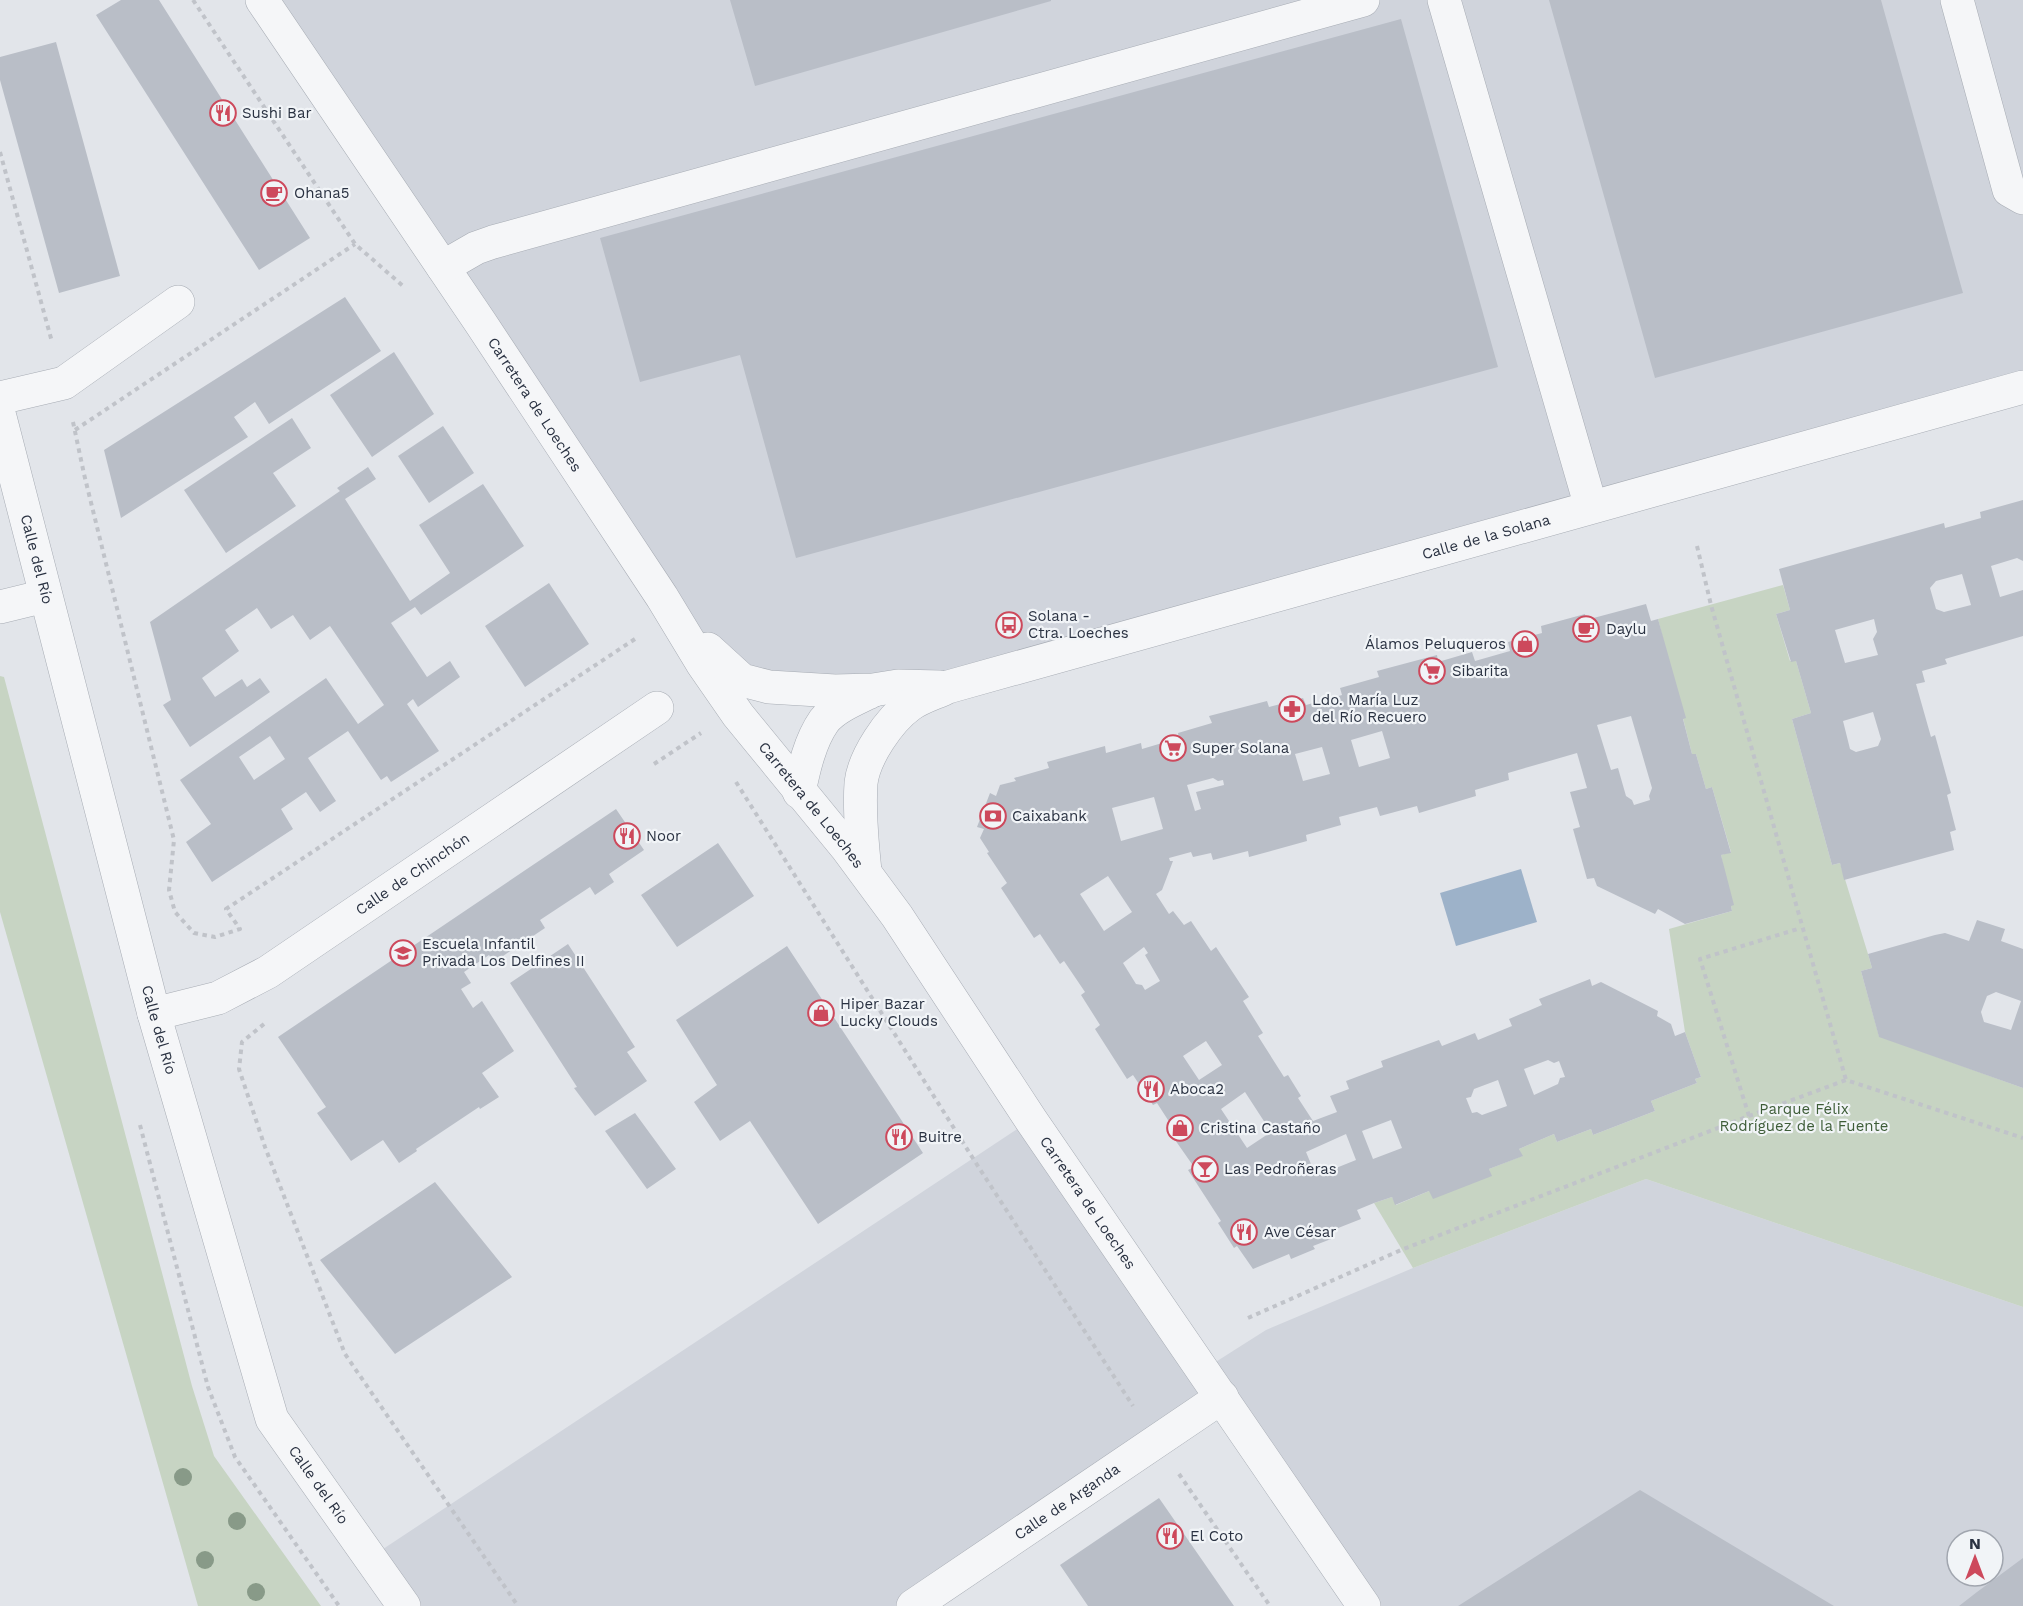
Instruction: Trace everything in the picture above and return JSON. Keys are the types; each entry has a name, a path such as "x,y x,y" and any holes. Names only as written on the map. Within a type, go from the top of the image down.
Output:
{"street":[{"name":"Carretera de Loeches","path":"262,0 443,267 662,597 702,663 738,715 866,872 897,916 1031,1120 1364,1606"},
{"path":"443,267 476,248 493,242 1363,0"},
{"path":"1444,0 1591,507"},
{"path":"1957,0 2009,190 2023,198"},
{"path":"0,398 64,383 178,302"},
{"name":"Calle de la Solana","path":"948,687 2023,387"},
{"name":"Calle del Río","path":"0,417 154,1014 272,1419 404,1606"},
{"path":"0,608 45,596"},
{"path":"662,597 718,660 742,680 769,687 792,689 873,690 898,686 948,687"},
{"path":"866,872 862,844 861,781 872,752 886,728 910,705 948,687"},
{"path":"799,792 806,760 825,720 839,709 873,690"},
{"name":"Calle de Chinchón","path":"154,1014 218,998 268,972 657,708"},
{"name":"Calle de Arganda","path":"913,1606 1222,1397"}],"path":[{"path":"193,0 355,244 409,291"},
{"path":"0,152 64,383 174,840 170,890 175,912 194,933 215,937 240,929 226,909 639,637 633,628"},
{"path":"75,430 355,244"},
{"path":"1697,546 1711,605 1801,928 1846,1080"},
{"path":"645,770 704,731"},
{"path":"735,781 974,1160 1155,1441 1270,1606"},
{"path":"1749,1116 1700,959 1801,928"},
{"path":"265,1022 242,1042 239,1070 264,1147 345,1354 518,1606"},
{"path":"1248,1318 1401,1250 1846,1080 2023,1138"}],"shaded area":[{"path":"262,0 2023,0 2023,387 948,687 835,691 718,660"},
{"path":"1031,1120 1203,1370 1266,1330 1413,1268 1646,1179 2023,1307 2023,1606 1364,1606 1222,1397 913,1606 404,1606 371,1557"}],"green space":[{"name":"Parque Félix Rodríguez de la Fuente","path":"1783,585 1790,610 1776,614 1790,661 1796,661 1811,713 1792,719 1832,865 1840,863 1872,968 1861,971 1879,1036 2023,1088 2023,1307 1646,1179 1413,1268 1374,1203 1392,1197 1396,1205 1429,1191 1491,1176 1489,1169 1522,1156 1519,1149 1554,1134 1557,1142 1591,1129 1593,1135 1655,1111 1651,1101 1697,1083 1695,1079 1701,1077 1685,1032 1669,929 1732,911 1721,855 1731,852 1712,787 1706,789 1696,754 1692,754 1658,619"},
{"path":"0,676 4,677 192,1386 214,1456 321,1606 198,1606 0,912"}],"water":[{"path":"1521,869 1537,922 1456,946 1440,893"}],"building":[{"path":"121,0 159,0 310,238 259,270 96,15"},
{"path":"730,0 1051,0 1051,1 755,86"},
{"path":"1549,0 1881,0 1963,293 1655,378"},
{"path":"1401,19 1498,367 796,558 740,355 640,382 600,238"},
{"path":"56,42 120,276 59,293 0,80 0,57"},
{"path":"345,297 381,351 269,424 255,402 234,417 248,437 121,518 104,450"},
{"path":"394,352 434,414 372,457 330,395"},
{"path":"292,418 311,448 273,473 296,506 226,553 184,490"},
{"path":"443,426 474,473 429,503 398,456"},
{"path":"368,467 376,479 345,499 410,601 450,573 419,525 483,484 524,546 421,615 415,607 391,623 427,677 450,661 460,677 418,707 413,699 407,704 439,751 391,782 387,776 381,780 348,731 308,758 336,801 320,812 306,792 281,809 293,829 212,882 186,842 211,824 180,780 326,678 358,724 384,705 330,626 310,640 293,615 271,629 257,608 225,630 239,651 202,678 215,697 242,679 247,687 260,678 270,692 190,747 163,705 171,700 150,622 340,491 337,488","holes":["270,736 285,759 254,780 239,757"]},
{"path":"2023,500 2023,561 2017,558 1991,566 2000,597 2023,590 2023,636 1945,659 1947,664 1922,671 1925,682 1916,684 1931,737 1935,735 1951,793 1947,795 1956,830 1950,832 1954,850 1844,880 1840,863 1832,865 1792,719 1811,713 1796,661 1791,662 1776,614 1790,610 1779,569 1944,523 1945,528 1981,518 1980,512","holes":["1962,574 1971,605 1944,612 1936,609 1930,588 1936,581","1874,619 1877,632 1873,639 1878,655 1845,663 1835,630","1873,712 1881,739 1878,746 1856,752 1850,749 1843,721"]},
{"path":"549,583 589,644 525,687 485,626"},
{"path":"1646,604 1651,621 1658,619 1686,718 1683,719 1692,754 1696,754 1706,789 1712,787 1731,853 1721,855 1734,905 1731,906 1732,911 1685,924 1658,909 1655,914 1597,886 1594,878 1587,879 1573,829 1580,827 1570,792 1587,788 1577,753 1508,773 1509,780 1475,790 1476,796 1419,813 1417,806 1380,816 1377,807 1339,817 1341,825 1306,835 1307,841 1249,857 1248,851 1213,860 1211,853 1193,857 1191,852 1169,858 1173,861 1162,890 1156,894 1169,914 1173,911 1184,925 1191,921 1211,951 1216,947 1249,997 1243,1001 1263,1033 1258,1036 1284,1077 1288,1075 1301,1096 1298,1098 1313,1121 1337,1112 1330,1096 1349,1089 1346,1081 1383,1067 1381,1061 1439,1040 1442,1046 1475,1033 1478,1040 1512,1026 1509,1019 1542,1005 1539,999 1590,979 1592,986 1601,982 1658,1011 1657,1016 1671,1024 1675,1036 1685,1032 1701,1077 1695,1079 1697,1083 1651,1101 1655,1111 1593,1135 1591,1129 1557,1142 1554,1134 1519,1149 1523,1156 1489,1169 1492,1176 1433,1199 1429,1191 1395,1205 1392,1197 1357,1210 1361,1219 1328,1232 1331,1239 1313,1246 1315,1249 1291,1259 1289,1254 1253,1269 1237,1246 1234,1248 1218,1223 1221,1221 1188,1170 1194,1167 1173,1137 1177,1134 1157,1103 1153,1105 1133,1075 1127,1079 1095,1029 1100,1025 1081,995 1085,992 1064,961 1060,964 1040,934 1034,938 1001,888 1007,883 980,838 984,829 977,827 990,793 996,796 1000,785 1016,781 1014,778 1049,768 1047,762 1105,746 1106,753 1141,743 1142,749 1179,738 1178,733 1212,723 1209,716 1267,701 1269,707 1303,698 1306,705 1342,695 1340,688 1379,677 1377,671 1437,655 1438,662 1472,652 1475,661 1510,651 1508,642 1542,633 1541,626 1585,614 1586,620","holes":["1631,716 1652,788 1650,800 1634,805 1632,800 1626,796 1618,768 1611,770 1597,725","1382,731 1390,758 1359,767 1351,740","1322,747 1330,774 1303,781 1295,754","1213,778 1218,781 1223,780 1224,785 1196,792 1201,809 1195,811 1187,785","1154,797 1163,829 1121,841 1112,808","1108,876 1132,912 1104,931 1080,894","1144,947 1148,953 1145,955 1160,981 1145,990 1142,985 1136,984 1123,963","1206,1041 1222,1065 1199,1080 1183,1056","1548,1060 1554,1063 1559,1061 1565,1077 1560,1078 1558,1084 1534,1095 1524,1069","1498,1080 1507,1106 1482,1115 1477,1112 1472,1113 1466,1098 1471,1097 1474,1089","1245,1092 1271,1132 1247,1148 1221,1109","1391,1120 1402,1148 1373,1159 1362,1131","1346,1134 1356,1160 1316,1176 1306,1152"]},
{"path":"616,809 644,850 609,874 614,882 595,895 590,887 540,920 545,928 494,962 489,955 464,972 471,983 461,989 473,1008 482,1001 514,1051 482,1073 499,1097 480,1109 479,1107 399,1163 383,1140 351,1161 317,1113 326,1107 278,1037"},
{"path":"718,843 754,896 677,947 641,895"},
{"path":"1977,920 2005,929 2001,941 2023,949 2023,1088 1879,1037 1861,971 1872,968 1868,954 1945,933 1969,941","holes":["1996,992 2021,1001 2011,1030 1984,1022 1981,1012 1987,996"]},
{"path":"568,944 635,1047 627,1052 647,1081 595,1116 574,1088 577,1087 510,983"},
{"path":"787,946 923,1153 818,1224 750,1121 720,1141 694,1102 717,1085 676,1020"},
{"path":"635,1113 676,1169 647,1189 605,1131"},
{"path":"435,1182 512,1277 395,1354 320,1260"},
{"path":"1640,1490 1834,1606 1458,1606"},
{"path":"1159,1498 1234,1606 1088,1606 1060,1565"},
{"path":"2023,1558 2023,1606 1959,1606 1982,1588 2005,1588 2005,1571"}],"place":[{"name":"Sushi Bar","path":"223,113"},
{"name":"Ohana5","path":"274,193"},
{"name":"Solana - Ctra. Loeches","path":"1009,625"},
{"name":"Daylu","path":"1586,629"},
{"name":"Álamos Peluqueros","path":"1525,644"},
{"name":"Sibarita","path":"1432,671"},
{"name":"Ldo. María Luz del Río Recuero","path":"1292,709"},
{"name":"Super Solana","path":"1173,748"},
{"name":"Caixabank","path":"993,816"},
{"name":"Noor","path":"627,836"},
{"name":"Escuela Infantil Privada Los Delfines II","path":"403,953"},
{"name":"Hiper Bazar Lucky Clouds","path":"821,1013"},
{"name":"Aboca2","path":"1151,1089"},
{"name":"Cristina Castaño","path":"1180,1128"},
{"name":"Buitre","path":"899,1137"},
{"name":"Las Pedroñeras","path":"1205,1169"},
{"name":"Ave César","path":"1244,1232"},
{"name":"El Coto","path":"1170,1536"}]}
